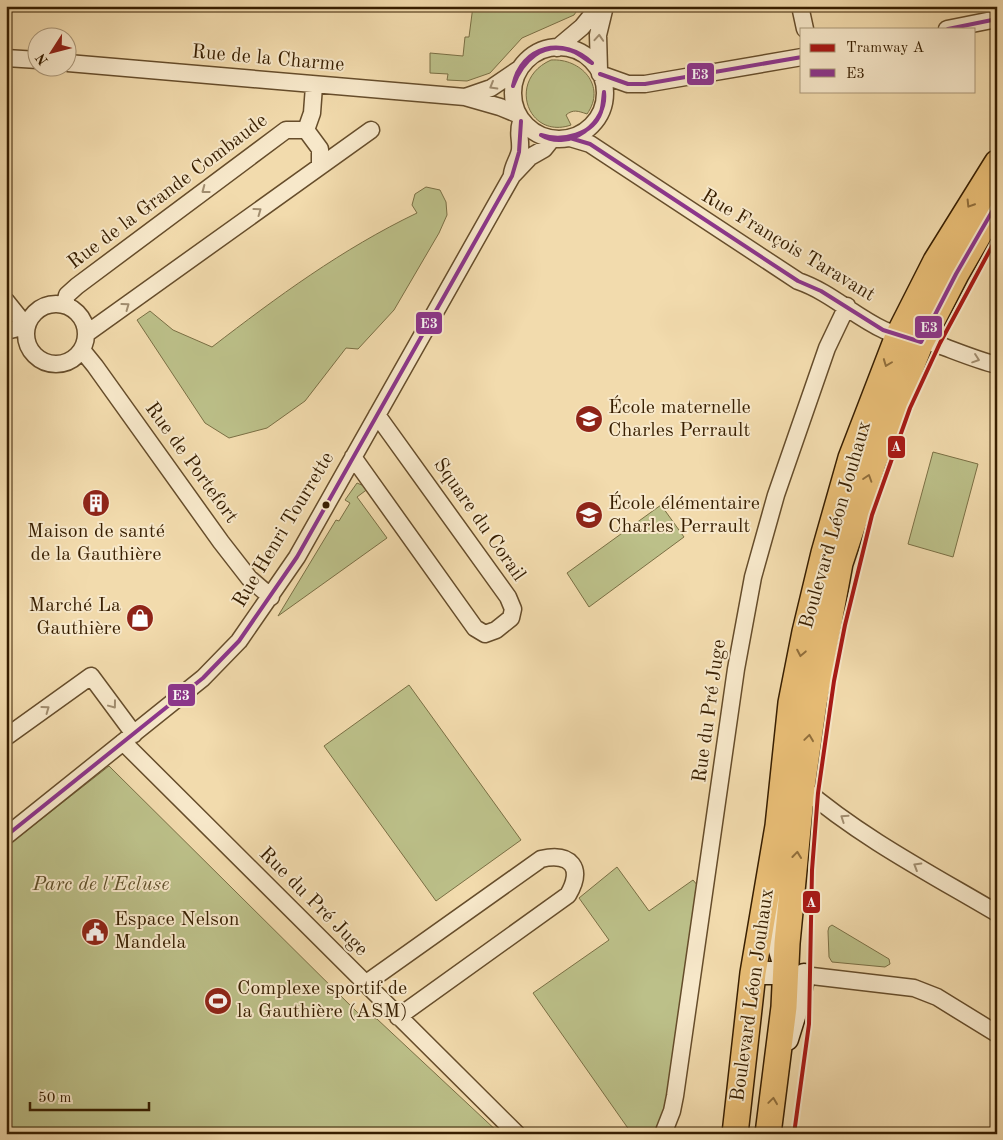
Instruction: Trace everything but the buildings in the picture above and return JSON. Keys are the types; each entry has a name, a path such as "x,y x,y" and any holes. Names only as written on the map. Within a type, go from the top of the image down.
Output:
{"main road":[{"name":"Boulevard Léon Jouhaux","path":"768,1134 777,1068 796,974 787,943 802,787 818,676 840,563 873,463 909,339 936,261 997,163"},
{"name":"Boulevard Léon Jouhaux","path":"735,1134 753,972 769,875 774,857 790,703 805,632 851,458 909,339 960,266 997,203"}],"street":[{"path":"557,48 582,27 599,6"},
{"path":"519,117 534,133 552,139 570,138 587,131 599,118 605,101 604,82 600,72 598,35 604,6"},
{"path":"800,6 804,28"},
{"path":"952,28 997,19"},
{"path":"465,98 491,88 519,69 531,56 548,48 566,47 583,53 600,72 628,84 645,84 800,56"},
{"path":"6,58 28,59"},
{"name":"Rue de la Charme","path":"78,64 465,98 500,107 519,117"},
{"path":"512,176 513,167 520,150 517,134 519,117 513,86 519,69"},
{"path":"314,86 312,113 306,130 320,149 320,166"},
{"name":"Rue de la Grande Combaude","path":"65,305 67,295 77,286 286,130 306,130"},
{"path":"6,301 26,326 28,346 33,355 42,361 60,364 76,357 84,342 371,130"},
{"name":"Rue François Taravant","path":"570,138 590,144 798,282 810,285 848,306 882,329 909,339 939,345 997,366"},
{"path":"512,176 530,157 544,149 552,139"},
{"name":"Rue Henri Tourrette","path":"6,836 203,678 239,641 298,557 512,176"},
{"path":"6,331 26,326 36,310 55,303 65,305 80,316 84,342"},
{"name":"Rue du Pré Juge","path":"662,1134 672,1111 675,1096 736,669 752,582 776,495 827,348 848,306"},
{"name":"Rue de Portefort","path":"84,342 95,366 221,542 249,578 271,597"},
{"name":"Square du Corail","path":"353,457 475,628 485,634 496,630 511,618 513,609 508,597 377,415"},
{"name":"Rue du Pré Juge","path":"6,737 91,676 129,738 365,984 517,1134"},
{"path":"802,787 884,846 997,913"},
{"path":"365,984 541,859 561,857 570,861 576,872 576,882 568,895 398,1017"},
{"name":"Boulevard Léon Jouhaux","path":"774,857 780,873 775,934 796,974"},
{"path":"753,972 796,974 914,988 937,997 997,1034"}],"green space":[{"path":"473,6 580,6 574,15 522,38 490,73 467,81 447,80 448,74 430,73 430,53 463,56 465,37 469,37"},
{"path":"551,60 572,64 581,69 588,76 592,84 594,93 592,104 587,114 576,111 566,115 571,125 556,127 543,124 534,116 528,106 526,93 529,81 537,69"},
{"path":"426,187 440,190 446,202 447,215 439,233 394,310 358,349 346,348 305,401 267,428 229,438 205,423 137,320 150,311 173,330 212,347 286,292 336,258 417,213 412,205 415,194"},
{"path":"933,452 978,464 953,557 908,544"},
{"path":"357,483 369,488 357,497 387,538 278,616 336,520 339,521 350,503 345,500"},
{"path":"661,505 684,537 589,607 567,573"},
{"path":"409,685 521,840 436,901 324,746"},
{"name":"Complexe sportif de la Gauthière (ASM)","path":"109,766 360,1015 377,1019 500,1134 6,1134 6,847"},
{"path":"617,867 649,911 693,880 704,893 663,1134 632,1134 533,993 609,940 579,898"},
{"path":"832,925 889,959 890,964 885,967 832,962 829,957 828,931"}],"tram line":[{"name":"A","path":"794,1134 809,1024 812,870 818,793 834,681 845,625 872,515 910,408 940,343 997,237"}],"transit line":[{"name":"E3","path":"953,28 997,19"},
{"name":"E3","path":"513,86 522,68 528,61 535,55 552,48 562,48 575,52 592,63"},
{"name":"E3","path":"513,86 518,72 525,61 545,49 569,49 592,63"},
{"name":"E3","path":"600,74 628,84 645,84 800,57"},
{"name":"E3","path":"541,135 558,138 576,135 584,131 597,120 603,105 604,92"},
{"name":"E3","path":"541,135 563,140 584,132 600,114 604,103 604,92"},
{"name":"E3","path":"6,836 203,678 239,641 297,557 512,176 519,152 521,121"},
{"name":"E3","path":"570,138 590,144 798,281 821,291 883,330 921,342 956,274 997,203"}],"place":[{"name":"École maternelle Charles Perrault","path":"589,419"},
{"name":"Maison de santé de la Gauthière","path":"96,503"},
{"name":"École élémentaire Charles Perrault","path":"589,515"},
{"name":"Marché La Gauthière","path":"140,618"},
{"name":"Espace Nelson Mandela","path":"95,932"},
{"name":"Complexe sportif de la Gauthière (ASM)","path":"218,1001"}],"park label":[{"name":"Parc de l'Ecluse","path":"101,885"}]}
